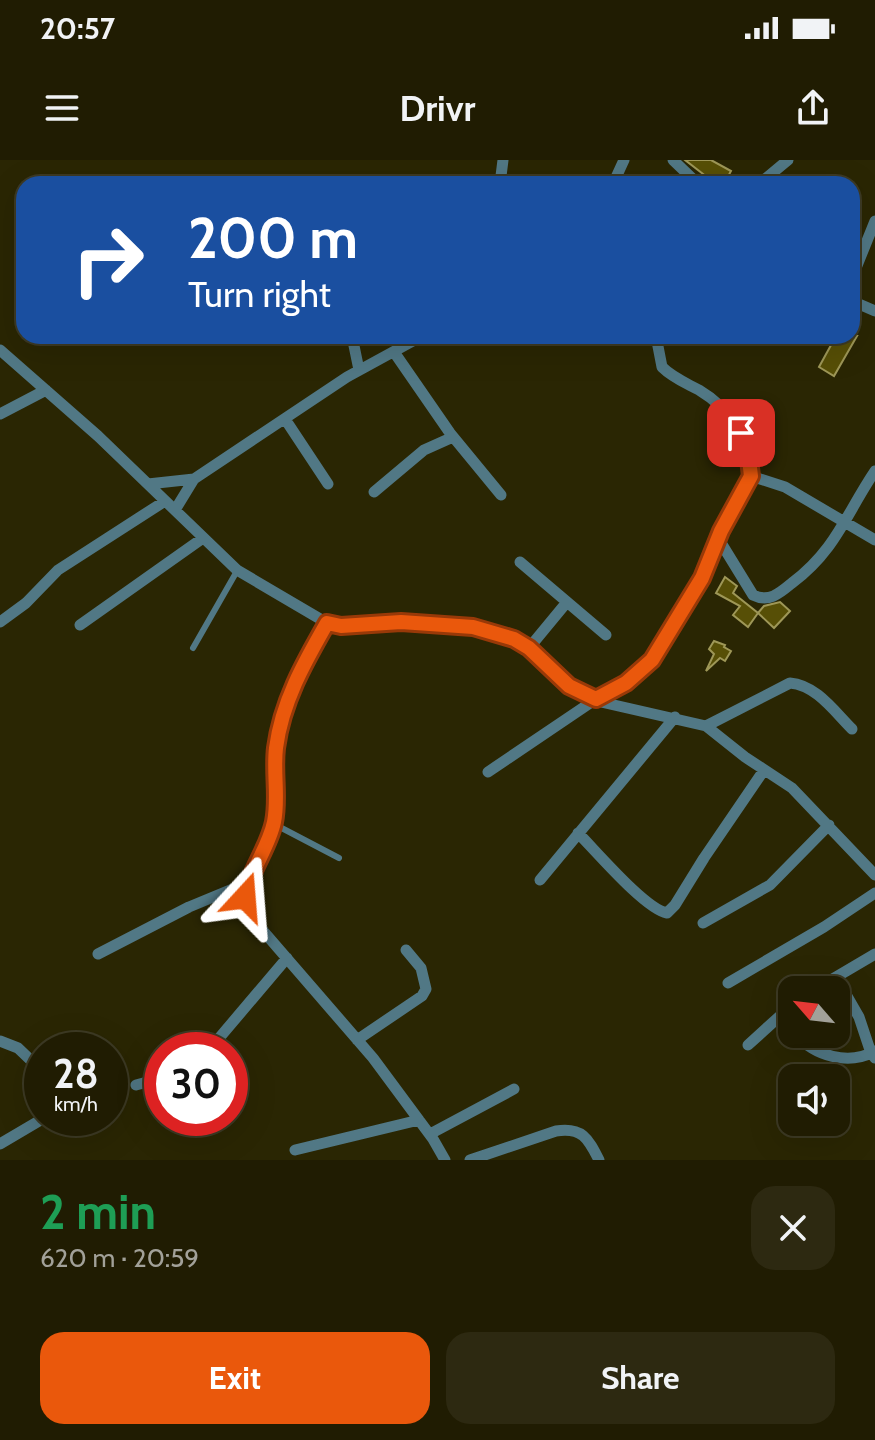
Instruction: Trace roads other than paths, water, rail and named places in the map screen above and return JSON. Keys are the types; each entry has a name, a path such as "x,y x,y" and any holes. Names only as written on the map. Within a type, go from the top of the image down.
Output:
{"street":[{"path":"673,160 690,176"},
{"path":"769,176 788,160"},
{"path":"860,258 875,221"},
{"path":"354,344 359,370"},
{"path":"175,510 194,479 359,370 406,344"},
{"path":"488,772 596,699 626,683 652,660 702,578 718,538 751,476 747,443 736,425 707,396 662,367 658,344"},
{"path":"0,350 148,484 237,570 327,623 341,626 401,622 473,627 514,639 529,648 569,686 596,699 706,726 792,788 875,875"},
{"path":"394,352 453,437 501,495"},
{"path":"0,414 46,390"},
{"path":"285,419 328,484"},
{"path":"374,492 424,450 453,437"},
{"path":"718,538 753,595 766,599 777,595 813,567 832,544 875,471"},
{"path":"751,476 785,487 875,540"},
{"path":"148,484 194,479"},
{"path":"0,622 26,603 58,570 165,501"},
{"path":"80,625 203,538"},
{"path":"520,562 606,635"},
{"path":"529,648 567,602"},
{"path":"327,623 291,690 281,719 274,771 274,824 247,883 245,897 252,918 357,1040 430,1134 445,1160"},
{"path":"706,726 790,683 803,684 852,729"},
{"path":"540,880 675,717"},
{"path":"578,833 638,894 667,913 764,770"},
{"path":"703,923 770,885 829,825"},
{"path":"98,954 189,907 247,883"},
{"path":"728,983 875,893"},
{"path":"357,1040 422,996 426,989 421,968 406,950"},
{"path":"838,976 875,954"},
{"path":"224,1032 287,958"},
{"path":"814,1048 833,1057 874,1054 850,1001"},
{"path":"748,1045 778,1017"},
{"path":"0,1041 24,1054"},
{"path":"136,1085 144,1083"},
{"path":"430,1134 514,1089"},
{"path":"295,1150 419,1120"},
{"path":"470,1160 569,1129 579,1132 590,1142 599,1160"},
{"path":"0,1144 24,1130"}],"lane":[{"path":"193,648 237,570"},
{"path":"274,824 339,858"}]}
